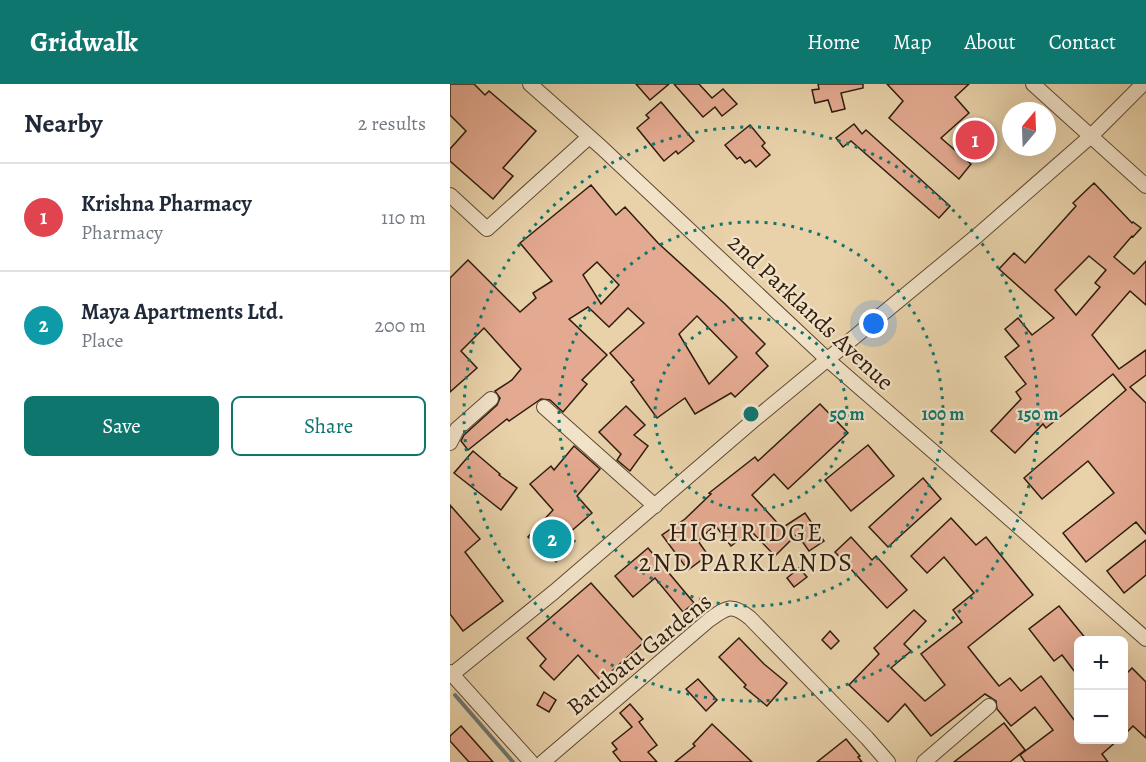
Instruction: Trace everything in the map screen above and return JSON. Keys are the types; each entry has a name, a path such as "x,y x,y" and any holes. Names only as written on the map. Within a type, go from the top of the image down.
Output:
{"street":[{"name":"2nd Parklands Avenue","path":"530,84 590,137 828,360 1146,639"},
{"path":"1033,84 1146,186"},
{"path":"531,762 451,674 978,235 1091,136 1143,84"},
{"path":"450,195 487,229 590,137"},
{"path":"450,443 457,429 491,399"},
{"path":"544,407 655,506"},
{"name":"Batubatu Gardens","path":"543,762 709,620 723,610 733,608 741,610 750,618 888,762"},
{"path":"924,762 989,706"}],"building":[{"path":"450,84 474,84 485,95 489,91 536,131 503,168 513,176 493,199 450,161 450,149 466,131 450,115"},
{"path":"636,84 669,84 650,100"},
{"path":"674,84 699,84 712,98 723,89 737,104 722,116 715,107 703,117"},
{"path":"818,84 863,84 863,88 841,93 845,109 832,112 828,100 815,103 812,90 819,89"},
{"path":"887,84 969,84 955,97 969,113 941,138 971,164 959,179 889,118 903,101"},
{"path":"661,102 694,141 678,154 676,151 664,161 637,128 649,118 646,115"},
{"path":"854,124 862,134 866,130 950,206 939,218 851,141 843,147 836,138"},
{"path":"750,125 765,143 762,146 770,155 756,167 750,160 745,163 740,157 737,159 725,145"},
{"path":"1094,183 1132,223 1141,228 1114,257 1134,274 1146,261 1146,305 1130,291 1092,335 1119,369 1146,350 1146,375 1130,387 1146,403 1146,534 1136,522 1086,562 1063,533 1114,493 1088,461 1042,499 1024,478 1126,390 1113,374 1046,428 1043,424 1015,453 991,431 1021,399 1016,392 1026,384 1005,357 1019,346 1005,329 1018,318 1032,335 1054,318 999,269 1014,253 1025,263 1076,206 1073,203","holes":["1089,256 1106,270 1095,283 1100,287 1076,315 1055,290"]},
{"path":"591,185 616,215 625,207 658,243 765,344 756,353 768,366 735,397 731,393 695,414 685,398 657,418 631,382 634,380 610,353 644,323 628,308 609,327 588,307 569,319 607,355 582,380 587,384 563,412 550,400 541,399 509,421 507,419 468,450 461,441 464,435 497,405 500,398 495,391 512,380 521,369 484,328 461,351 477,368 450,392 450,278 468,260 520,312 536,298 533,293 552,281 520,243","holes":["597,262 619,285 601,304 583,275","697,316 737,357 709,384 679,334"]},
{"path":"820,404 848,433 788,489 774,474 752,495 782,528 805,513 824,541 809,551 797,534 775,556 751,531 731,546 715,525 698,541 708,555 688,570 662,535 685,519 711,494 709,493 755,457 758,461"},
{"path":"626,406 645,425 634,435 648,446 630,471 617,460 621,454 599,432"},
{"path":"868,445 894,476 851,511 825,480"},
{"path":"574,446 600,469 577,496 592,513 568,534 575,541 556,562 528,537 553,510 530,484 551,466 554,470"},
{"path":"473,451 517,488 501,510 454,473"},
{"path":"923,478 941,499 888,547 869,527"},
{"path":"450,505 480,539 465,552 503,601 463,631 450,614"},
{"path":"951,518 976,545 986,537 1033,595 968,647 999,686 1010,678 1021,691 1041,676 1074,720 1074,744 1113,744 1102,754 1108,762 1025,762 1020,755 1053,730 1035,707 1011,726 997,709 996,701 985,694 931,736 905,704 888,722 849,685 879,654 874,648 914,610 926,621 904,644 911,651 891,668 925,701 945,685 921,654 962,622 953,610 974,593 944,557 927,573 911,556"},
{"path":"851,537 872,560 876,556 907,590 887,608 835,552"},
{"path":"1146,540 1146,575 1124,593 1107,571"},
{"path":"648,548 694,603 683,612 655,578 633,597 615,576"},
{"path":"799,568 807,577 794,587 787,578"},
{"path":"591,583 644,642 601,681 578,655 554,680 540,666 546,659 527,638"},
{"path":"1059,606 1084,636 1074,636 1074,671 1062,655 1054,661 1029,629"},
{"path":"830,631 839,641 831,649 822,640"},
{"path":"739,638 764,664 787,683 767,706 744,687 746,685 719,657"},
{"path":"1132,668 1146,682 1146,738 1133,726 1128,731 1128,672"},
{"path":"698,679 717,700 706,711 686,689"},
{"path":"544,692 556,700 549,712 537,705"},
{"path":"630,704 643,719 639,722 657,745 648,752 657,762 621,762 613,752 617,749 612,743 632,727 620,713"},
{"path":"1004,723 1025,750 1010,762 954,762"},
{"path":"712,724 752,762 675,762 695,746 693,744"},
{"path":"461,726 493,762 469,762 450,741 450,736"},
{"path":"846,739 862,762 817,762"}],"waterway":[{"path":"455,695 513,762"}],"place":[{"name":"Krishna Pharmacy","path":"975,140"},
{"name":"Maya Apartments Ltd.","path":"552,539"}],"district":[{"name":"HIGHRIDGE 2ND PARKLANDS","path":"746,547"}]}
